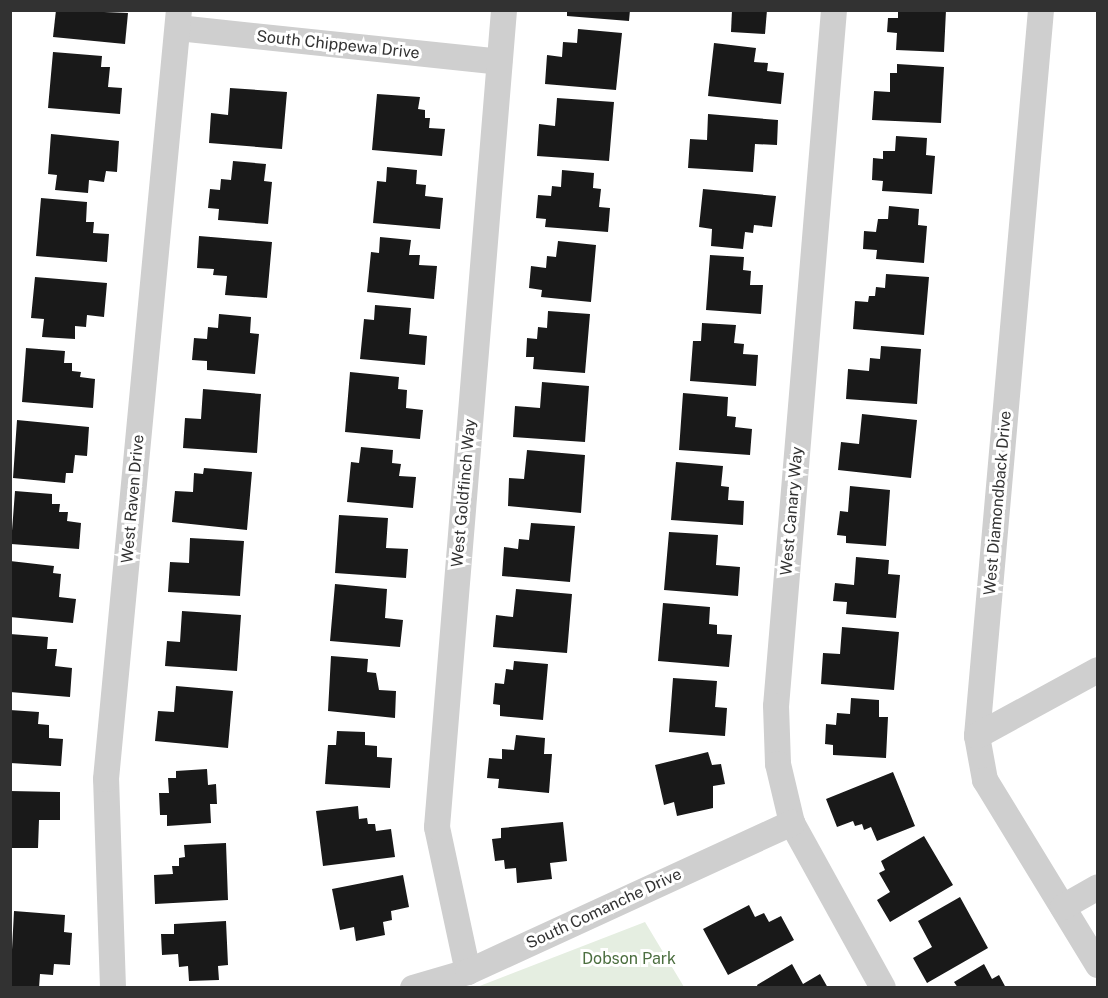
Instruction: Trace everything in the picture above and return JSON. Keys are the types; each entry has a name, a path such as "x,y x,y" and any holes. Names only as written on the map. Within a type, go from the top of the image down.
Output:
{"street":[{"name":"West Goldfinch Way","path":"468,972 437,827 504,10"},
{"name":"West Canary Way","path":"834,10 776,706 778,764 792,823 883,987"},
{"name":"West Diamondback Drive","path":"1041,10 977,736 985,780 1098,965"},
{"name":"South Chippewa Drive","path":"178,19 499,62"},
{"name":"West Raven Drive","path":"113,987 106,779 178,19"},
{"path":"977,736 1098,670"},
{"name":"South Comanche Drive","path":"413,987 468,972 792,823"},
{"path":"1063,907 1098,887"}],"path":[{"path":"550,987 602,987"}],"green space":[{"name":"Dobson Park","path":"645,922 684,987 477,987"}],"building":[{"path":"56,10 128,13 125,44 53,37"},
{"path":"567,10 630,10 629,21 567,16"},
{"path":"732,10 767,10 765,34 731,32"},
{"path":"898,10 946,10 944,52 896,50 897,33 887,32 888,18 898,18"},
{"path":"578,29 622,33 616,90 545,84 547,55 562,57 563,42 577,43"},
{"path":"714,43 756,48 754,62 768,63 767,71 784,73 781,104 708,96"},
{"path":"53,52 102,56 101,67 110,67 108,87 122,88 120,114 48,108"},
{"path":"897,64 944,67 941,123 872,120 874,91 890,92 890,73 897,73"},
{"path":"230,88 287,92 282,149 209,143 211,113 228,115"},
{"path":"377,94 420,97 418,109 425,110 425,118 430,118 429,128 445,129 442,156 372,150"},
{"path":"557,98 614,102 609,161 537,156 539,124 555,126"},
{"path":"708,114 778,120 777,145 755,144 753,172 688,168 690,139 707,140"},
{"path":"51,134 119,141 117,172 106,171 104,182 89,180 88,193 55,190 57,175 48,174"},
{"path":"896,136 927,138 926,155 935,156 932,194 882,191 883,181 872,180 873,158 883,159 883,151 895,151"},
{"path":"233,161 266,164 264,181 272,182 268,224 218,220 219,209 208,208 210,189 220,190 221,179 231,180"},
{"path":"387,167 417,170 416,184 426,185 425,196 443,198 440,229 373,223 377,181 386,182"},
{"path":"562,170 594,173 593,188 601,189 599,207 610,208 608,232 545,227 546,219 536,218 538,195 551,196 552,186 561,187"},
{"path":"703,189 776,196 772,227 754,225 753,233 745,232 743,249 711,246 712,229 699,227"},
{"path":"41,198 87,202 86,222 94,222 93,233 109,234 107,262 36,256"},
{"path":"889,206 919,209 918,225 927,226 924,263 876,259 877,250 863,249 864,231 876,232 878,219 888,219"},
{"path":"199,236 272,242 267,298 225,295 227,276 213,275 214,269 197,268"},
{"path":"380,237 411,240 409,255 420,255 419,265 437,266 434,299 367,292 371,252 379,253"},
{"path":"558,241 596,245 591,302 541,297 542,290 529,288 531,266 546,268 547,256 556,257"},
{"path":"710,255 744,257 743,270 751,271 750,285 763,285 761,314 706,310"},
{"path":"886,274 929,277 924,335 853,329 855,301 868,302 869,296 875,296 876,287 885,288"},
{"path":"35,277 107,283 104,317 87,315 86,327 75,326 75,339 42,337 44,319 31,318"},
{"path":"375,305 411,308 409,334 427,336 425,365 360,359 364,319 374,320"},
{"path":"548,311 590,314 585,373 533,369 534,357 526,357 527,338 537,339 538,327 547,328"},
{"path":"219,314 251,317 250,333 259,334 255,374 207,370 207,361 192,360 194,338 207,339 208,327 218,328"},
{"path":"702,323 736,325 734,343 744,344 743,354 758,355 756,386 690,381 693,341 701,341"},
{"path":"881,346 921,349 917,404 846,399 848,369 869,371 870,358 880,359"},
{"path":"26,348 65,351 64,363 72,363 72,371 81,372 80,377 95,379 93,408 22,402"},
{"path":"350,372 399,377 398,389 407,390 406,408 423,410 420,439 345,432"},
{"path":"542,382 589,386 585,442 513,437 515,406 540,408"},
{"path":"203,389 261,394 257,453 183,448 185,418 201,419"},
{"path":"683,393 728,397 727,416 736,417 735,427 752,429 750,455 679,450"},
{"path":"862,414 917,420 911,478 838,470 841,442 859,444"},
{"path":"17,420 89,427 87,456 75,455 73,473 66,473 65,483 13,478"},
{"path":"361,447 393,450 392,463 401,464 399,476 416,477 413,508 347,502 351,462 359,463"},
{"path":"527,450 585,455 581,513 508,506 509,478 524,479"},
{"path":"676,462 723,466 721,486 729,487 728,500 744,501 743,525 671,520"},
{"path":"204,468 252,472 247,530 172,522 175,491 193,492 194,473 203,474"},
{"path":"850,486 890,490 886,546 846,543 846,536 837,535 840,511 848,512"},
{"path":"15,491 52,494 52,504 60,504 59,512 68,512 67,521 81,523 79,549 11,544"},
{"path":"339,515 388,518 386,548 408,549 406,578 335,573"},
{"path":"531,523 575,526 570,582 502,576 504,547 518,549 519,539 529,540"},
{"path":"669,532 718,535 716,565 740,567 738,596 664,590"},
{"path":"190,538 244,541 240,596 168,592 170,562 189,563"},
{"path":"856,557 889,560 888,574 900,575 896,618 846,614 847,602 833,601 835,583 854,585"},
{"path":"10,561 54,566 53,573 61,574 59,597 76,599 73,623 10,617"},
{"path":"335,584 387,589 385,618 403,620 400,647 330,641"},
{"path":"516,589 572,594 567,653 493,647 496,615 513,617"},
{"path":"663,603 710,607 709,624 717,625 717,634 732,635 729,667 658,661"},
{"path":"182,611 241,615 237,671 165,666 167,641 180,642"},
{"path":"842,627 899,632 894,690 821,684 823,653 840,654"},
{"path":"10,634 48,637 47,649 57,649 55,666 72,668 70,697 10,692"},
{"path":"331,656 368,659 367,672 376,673 379,690 396,691 395,718 328,711"},
{"path":"514,661 548,664 543,720 500,716 500,705 493,704 495,683 504,684 506,669 513,670"},
{"path":"673,678 717,681 715,707 727,708 725,736 669,732"},
{"path":"176,686 233,691 228,748 155,741 158,711 174,712"},
{"path":"851,698 879,700 879,717 888,717 886,758 833,755 833,745 825,744 826,724 836,725 837,713 850,714"},
{"path":"10,710 39,712 38,724 49,725 49,738 63,739 61,766 10,763"},
{"path":"337,731 365,732 365,745 377,746 377,757 392,758 390,788 325,784 328,745 336,745"},
{"path":"516,735 545,738 544,754 552,754 549,793 498,788 499,779 487,778 489,758 502,759 502,749 514,750"},
{"path":"708,752 712,765 721,764 725,784 713,786 713,808 677,816 674,802 664,805 655,765"},
{"path":"207,769 208,785 216,784 217,804 210,804 211,823 167,826 167,815 160,815 159,793 169,793 168,778 176,778 176,771"},
{"path":"893,772 915,826 877,841 871,827 864,830 862,824 855,826 853,821 837,827 826,799"},
{"path":"10,791 60,792 60,820 39,820 38,848 10,848"},
{"path":"358,806 359,819 367,818 368,824 375,824 376,831 391,829 395,857 323,866 316,811"},
{"path":"563,822 567,861 550,863 552,879 517,883 516,868 505,869 504,860 495,861 492,839 501,838 501,828"},
{"path":"924,836 953,885 890,922 877,900 890,892 879,873 885,870 881,861"},
{"path":"226,843 228,900 155,904 154,875 173,874 172,866 179,866 179,858 185,857 184,845"},
{"path":"403,875 409,907 391,911 392,920 383,922 385,935 356,941 354,927 340,930 332,889"},
{"path":"960,897 988,948 927,983 913,958 932,947 918,921"},
{"path":"749,905 755,917 764,913 769,922 781,916 794,940 728,975 703,929"},
{"path":"14,911 65,915 64,932 72,933 70,965 54,964 53,975 40,974 39,988 10,988"},
{"path":"226,921 228,965 218,966 219,980 189,981 188,966 179,967 178,954 162,955 161,934 174,934 174,924"},
{"path":"792,964 803,984 820,974 828,988 758,988 757,985"},
{"path":"984,964 992,979 999,975 1006,988 958,988 954,982"}]}
